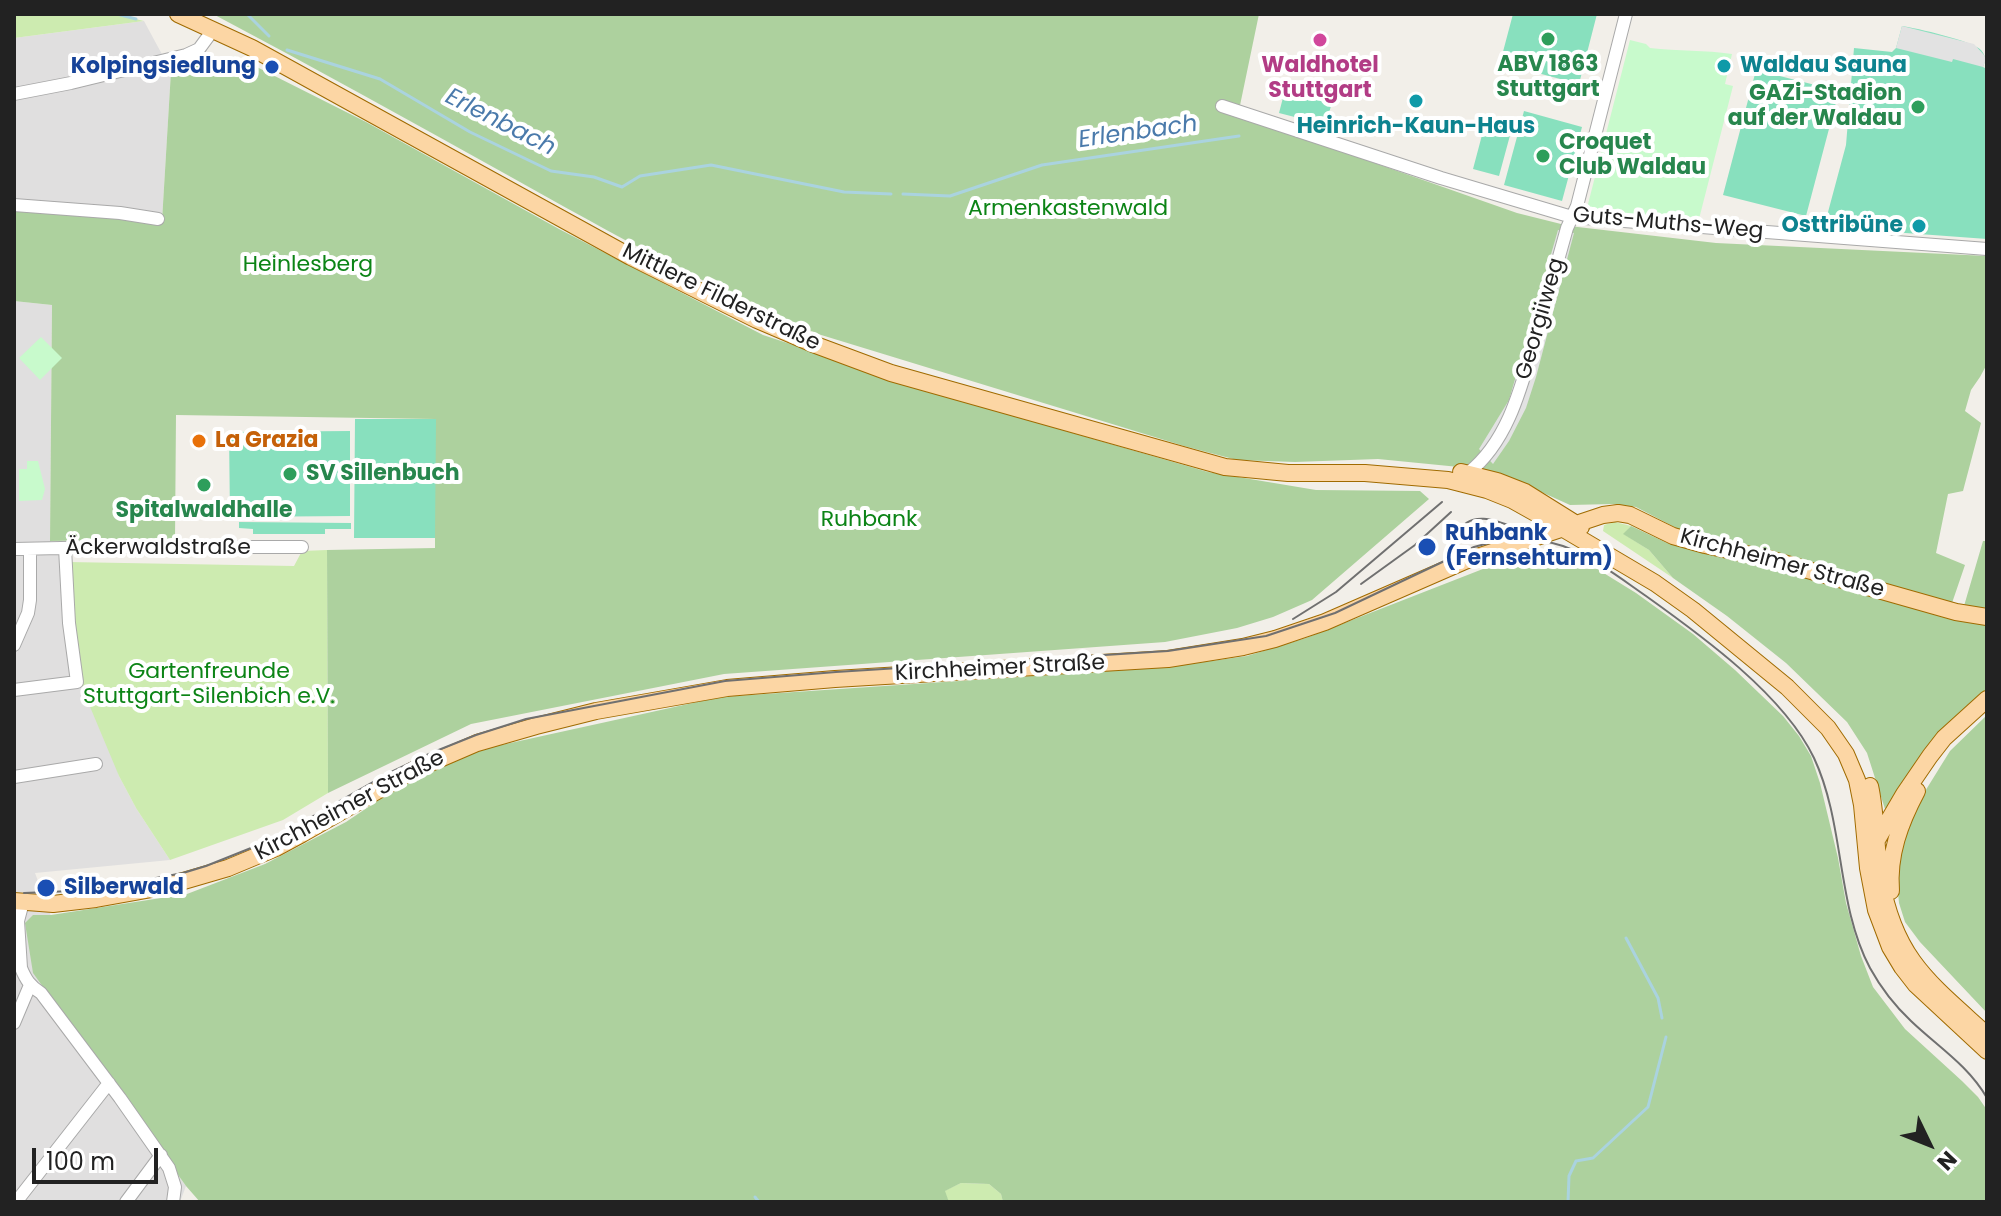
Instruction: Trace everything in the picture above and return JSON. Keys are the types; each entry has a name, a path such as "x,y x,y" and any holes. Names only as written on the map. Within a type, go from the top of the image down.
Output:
{"main road":[{"name":"Mittlere Filderstraße","path":"178,14 244,43 631,257 757,320 891,373 1225,467 1448,480 1512,500 1615,547 1698,604 1769,659 1835,723 1855,750 1870,790 1880,877 1888,912 1904,949 1918,970 1987,1035"},
{"name":"Mittlere Filderstraße","path":"1305,474 1362,467 1446,469 1497,481 1525,492 1569,526 1693,610 1787,687 1828,728 1846,754 1857,780 1876,910 1897,960 1926,995 1987,1051"},
{"path":"1448,480 1468,473"},
{"path":"1512,500 1529,519 1529,531 1523,541"},
{"name":"Kirchheimer Straße","path":"19,902 53,904 96,899 163,887 228,868 276,848 412,771 477,743 596,711 727,688 1168,659 1243,647 1325,622 1448,568 1603,515 1630,515 1673,536 1769,559 1956,612 1987,617"},
{"path":"1868,868 1877,840 1904,794 1944,738 1987,699"},
{"path":"1888,912 1892,899 1892,860 1899,827 1920,784 1955,730"},
{"path":"1870,790 1881,797 1904,794"}],"street":[{"name":"Georgiiweg","path":"1468,473 1490,450 1515,404 1567,228 1577,206 1626,14"},
{"path":"14,94 186,55 199,49 213,30"},
{"name":"Guts-Muths-Weg","path":"1222,106 1441,178 1572,217 1987,249"},
{"path":"14,205 158,219"},
{"name":"Äckerwaldstraße","path":"14,549 302,547"},
{"path":"14,690 73,683 65,548"},
{"path":"14,645 28,613 30,549"},
{"path":"14,777 96,764"},
{"path":"19,902 21,968 30,985 41,993 161,1155 175,1187 173,1202"},
{"path":"14,985 30,985"},
{"path":"14,1023 30,985"},
{"path":"16,1202 109,1083"},
{"path":"126,1202 161,1155"}],"shaded area":[{"path":"144,21 171,71 162,221 14,210 14,38"},
{"path":"1902,26 1974,44 1986,59 1983,67 1896,48"},
{"path":"1558,230 1574,233 1536,377 1526,408 1493,464 1479,449 1509,400"},
{"path":"14,301 52,305 50,540 68,562 119,776 170,860 35,873 51,916 33,915 33,972 186,1186 180,1202 14,1202"}],"green space":[{"path":"14,14 115,14 144,21 14,38"},
{"name":"Armenkastenwald","path":"213,14 1259,14 1238,115 1517,213 1569,226 1716,243 1987,256 1987,364 1971,390 1965,411 1981,423 1963,491 1948,494 1936,553 1965,565 1952,603 1857,574 1682,531 1636,507 1570,505 1517,481 1459,467 1378,459 1295,462 1237,460 818,334 662,260"},
{"name":"ABV 1863 Stuttgart","path":"1513,14 1597,14 1579,84 1500,63"},
{"name":"GAZi-Stadion auf der Waldau","path":"1902,26 1976,46 1984,54 1983,67 1987,69 1987,239 1824,227 1846,145 1854,48 1892,52"},
{"path":"1630,40 1650,48 1732,54 1725,84 1733,86 1699,219 1694,222 1593,215 1587,208"},
{"name":"Heinlesberg","path":"235,56 366,122 559,229 763,335 979,406 1208,472 1316,490 1420,491 1429,499 1312,600 1237,628 1165,642 724,674 471,724 328,793 327,550 435,548 435,419 176,415 175,539 50,541 52,305 14,301 14,210 162,221 171,71"},
{"path":"1756,70 1839,91 1806,216 1723,195"},
{"path":"1285,90 1332,102 1326,125 1279,113"},
{"name":"Croquet Club Waldau","path":"1524,111 1582,127 1562,201 1504,185"},
{"path":"1486,120 1512,128 1499,176 1473,169"},
{"path":"41,337 62,358 40,380 19,358"},
{"path":"355,419 436,419 435,538 354,538"},
{"name":"SV Sillenbuch","path":"350,431 350,516 230,517 229,432"},
{"path":"27,461 38,461 45,489 42,500 19,501 19,469 27,469"},
{"path":"239,522 351,523 351,529 325,529 325,534 253,534 253,529 239,528"},
{"path":"1615,522 1631,526 1624,534 1649,550 1673,578 1603,531 1604,525"},
{"path":"1631,526 1667,543 1790,572 1987,625 1987,691 1937,737 1885,809 1867,753 1847,722 1786,663 1673,578 1649,550 1623,534"},
{"path":"1983,541 1987,541 1987,608 1964,606"},
{"name":"Gartenfreunde Stuttgart-Silenbich e.V.","path":"327,550 328,793 283,820 170,860 119,776 83,690 72,623 68,562 294,566 302,551"},
{"path":"1525,555 1581,559 1636,593 1693,634 1735,670 1783,716 1799,736 1811,756 1820,783 1846,903 1873,987 1905,1029 1962,1081 1987,1110 1987,1202 1003,1202 1001,1194 989,1184 961,1183 945,1191 949,1202 200,1202 33,973 25,923 33,915 51,915 187,894 265,864 346,822 404,783 483,749 720,697 1168,667 1247,656 1306,638 1488,567"},
{"path":"1987,715 1987,1013 1905,922 1897,882 1901,830 1950,751"},
{"path":"961,1183 989,1184 1001,1194 1003,1202 949,1202 944,1191"}],"waterway":[{"path":"117,14 136,19"},
{"path":"247,14 269,36"},
{"name":"Erlenbach","path":"287,50 380,79 470,132 551,171 594,177 622,187 640,176 711,165 844,192 891,194"},
{"name":"Erlenbach","path":"903,194 950,196 1042,165 1239,136"},
{"path":"1626,938 1658,998 1662,1018"},
{"path":"1568,1202 1569,1176 1576,1161 1593,1158 1648,1107 1666,1037"},
{"path":"755,1197 759,1202"}],"tram line":[{"path":"1293,619 1336,592 1442,502"},
{"path":"1361,584 1415,545 1451,512"},
{"path":"1535,535 1493,520 1473,520 1457,534 1455,544 1461,558 1475,564 1527,552 1553,550"},
{"path":"24,893 113,886 206,866 271,840 387,774 431,753 526,719 725,681 1168,651 1266,636 1335,613 1474,547 1507,540 1541,541 1585,556 1646,596 1740,668 1783,712 1814,758 1824,783 1851,917 1870,968 1899,1009 1961,1066 1987,1098"}],"place":[{"name":"ABV 1863 Stuttgart","path":"1548,39"},
{"name":"Waldhotel Stuttgart","path":"1320,40"},
{"name":"Waldau Sauna","path":"1724,66"},
{"name":"Kolpingsiedlung","path":"272,67"},
{"name":"Heinrich-Kaun-Haus","path":"1416,101"},
{"name":"GAZi-Stadion auf der Waldau","path":"1918,107"},
{"name":"Croquet Club Waldau","path":"1543,156"},
{"name":"Osttribüne","path":"1919,226"},
{"name":"La Grazia","path":"199,441"},
{"name":"SV Sillenbuch","path":"290,474"},
{"name":"Spitalwaldhalle","path":"204,485"},
{"name":"Ruhbank (Fernsehturm)","path":"1427,547"},
{"name":"Silberwald","path":"46,888"}],"park label":[{"name":"Ruhbank","path":"869,520"}]}
